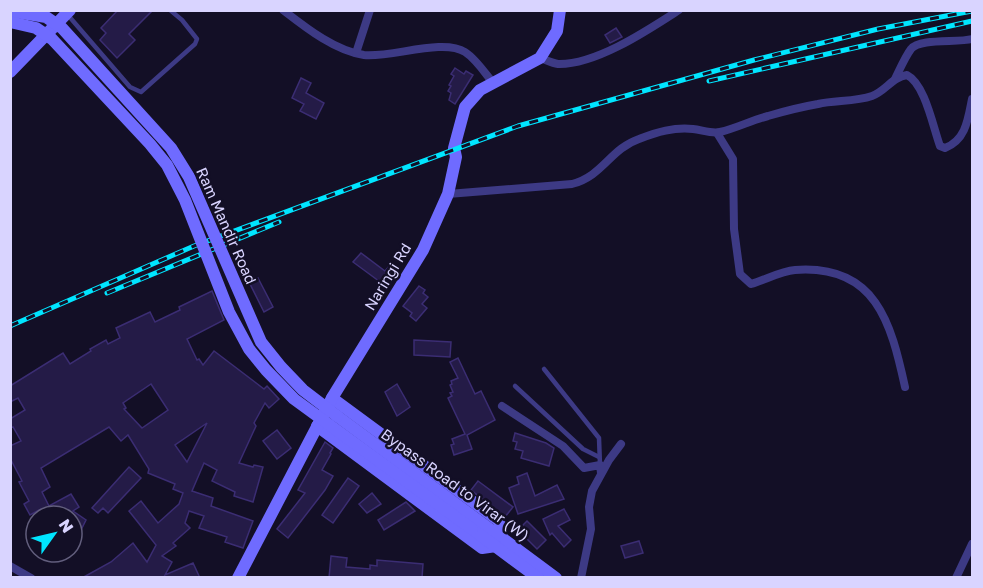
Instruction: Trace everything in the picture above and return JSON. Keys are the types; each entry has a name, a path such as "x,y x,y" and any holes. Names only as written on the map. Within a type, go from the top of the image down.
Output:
{"main road":[{"name":"Naringi Rd","path":"238,578 332,398 423,250 448,194 456,157 454,148 465,107 480,90 540,58 557,32 560,10"},
{"name":"Ram Mandir Road","path":"10,11 46,17 62,28 171,148 189,177 261,342 303,390 337,416"},
{"path":"10,72 69,12"},
{"path":"10,22 36,28 52,39 167,165 185,200 229,312 249,349 266,370 294,399 499,542 538,578"},
{"path":"332,398 499,520 499,542"},
{"name":"Bypass Road to Virar (W)","path":"337,416 475,525"},
{"path":"317,426 482,548 499,542"},
{"name":"Bypass Road to Virar (W)","path":"499,542 556,578"}],"street":[{"path":"282,10 324,39 356,54 378,55 440,48 454,48 463,51 471,56 493,83"},
{"path":"356,54 370,10"},
{"path":"540,58 556,64 571,63 605,53 679,10"},
{"path":"448,194 572,184 594,176 617,151 629,142 670,129 693,129 717,134 767,116 798,108 871,97 884,91 894,79 912,48 918,44 960,42 972,39"},
{"path":"894,79 907,75 913,78 919,87 942,148 952,146 963,133 972,99"},
{"path":"717,134 733,159 734,229 740,274 744,280 751,284 793,270 822,270 846,278 868,291 880,306 895,343 905,387"},
{"path":"502,406 563,446 584,468 600,465"},
{"path":"581,578 591,529 589,507 592,491 600,465 621,444"},
{"path":"956,578 972,544"},
{"path":"10,566 31,578"}],"lane":[{"path":"69,12 130,87 141,92 195,44 197,39 170,10"},
{"path":"544,369 599,438 600,465"},
{"path":"515,386 600,465"}],"building":[{"path":"118,10 153,10 129,34 135,40 117,58 100,40 106,33 101,28"},
{"path":"616,28 622,37 610,43 605,35"},
{"path":"455,68 464,74 466,71 473,75 455,104 449,100 451,93 448,91 454,76 451,74"},
{"path":"301,78 311,83 306,93 324,103 316,119 300,111 304,104 292,98"},
{"path":"361,253 385,271 391,264 399,270 387,287 353,262"},
{"path":"258,278 273,307 264,312 249,282"},
{"path":"419,286 425,290 423,293 428,297 422,304 427,308 416,321 410,316 412,313 403,306"},
{"path":"212,291 224,320 187,339 197,360 199,359 203,365 214,351 264,389 267,386 279,399 269,408 265,403 254,423 256,426 239,463 263,467 253,502 234,496 235,492 212,481 217,470 204,463 192,491 213,498 211,506 253,521 243,548 225,542 227,537 199,528 204,516 189,511 185,523 190,528 173,543 176,546 162,556 172,562 165,575 193,563 200,578 82,578 111,562 133,543 147,562 156,545 129,511 141,501 158,523 179,504 183,493 173,489 175,484 148,473 149,469 128,435 121,441 109,427 41,468 50,487 42,492 48,504 24,504 29,501 10,458 10,446 21,441 13,427 10,428 10,419 25,410 18,398 10,402 10,386 63,353 70,364 106,340 108,344 120,338 116,328 150,312 155,322 180,310 179,307","holes":["151,384 168,410 142,428 124,409 126,408 123,403","207,423 187,462 175,445"]},
{"path":"414,340 451,342 450,357 414,355"},
{"path":"458,358 475,394 481,391 495,420 467,435 472,449 454,455 452,439 465,434 448,398 453,392 451,381 458,378 450,362"},
{"path":"397,384 410,407 397,416 385,392"},
{"path":"277,430 291,448 277,459 263,441"},
{"path":"515,433 554,448 549,466 521,458 523,451 515,449 517,442 513,441"},
{"path":"325,442 333,448 322,470 333,476 288,538 277,529 305,493 298,490"},
{"path":"129,467 141,478 108,513 103,508 98,513 92,508"},
{"path":"527,473 535,496 557,485 564,499 518,514 509,488 519,484 517,477"},
{"path":"348,478 359,486 333,523 322,515"},
{"path":"478,481 513,507 505,517 471,490"},
{"path":"372,493 381,504 367,513 359,504"},
{"path":"71,494 77,504 53,504"},
{"path":"406,502 415,511 384,530 378,520"},
{"path":"564,509 570,520 558,526 571,540 564,547 552,533 550,535 543,519"},
{"path":"527,521 546,540 537,549 518,530"},
{"path":"639,541 643,553 625,558 621,546"},
{"path":"331,556 347,558 346,567 370,569 370,565 377,566 377,560 423,564 422,578 329,578"}],"railway":[{"path":"10,326 194,246 518,126 754,60 878,29 972,11"},
{"path":"709,81 972,21"},
{"path":"107,293 279,222"}]}
